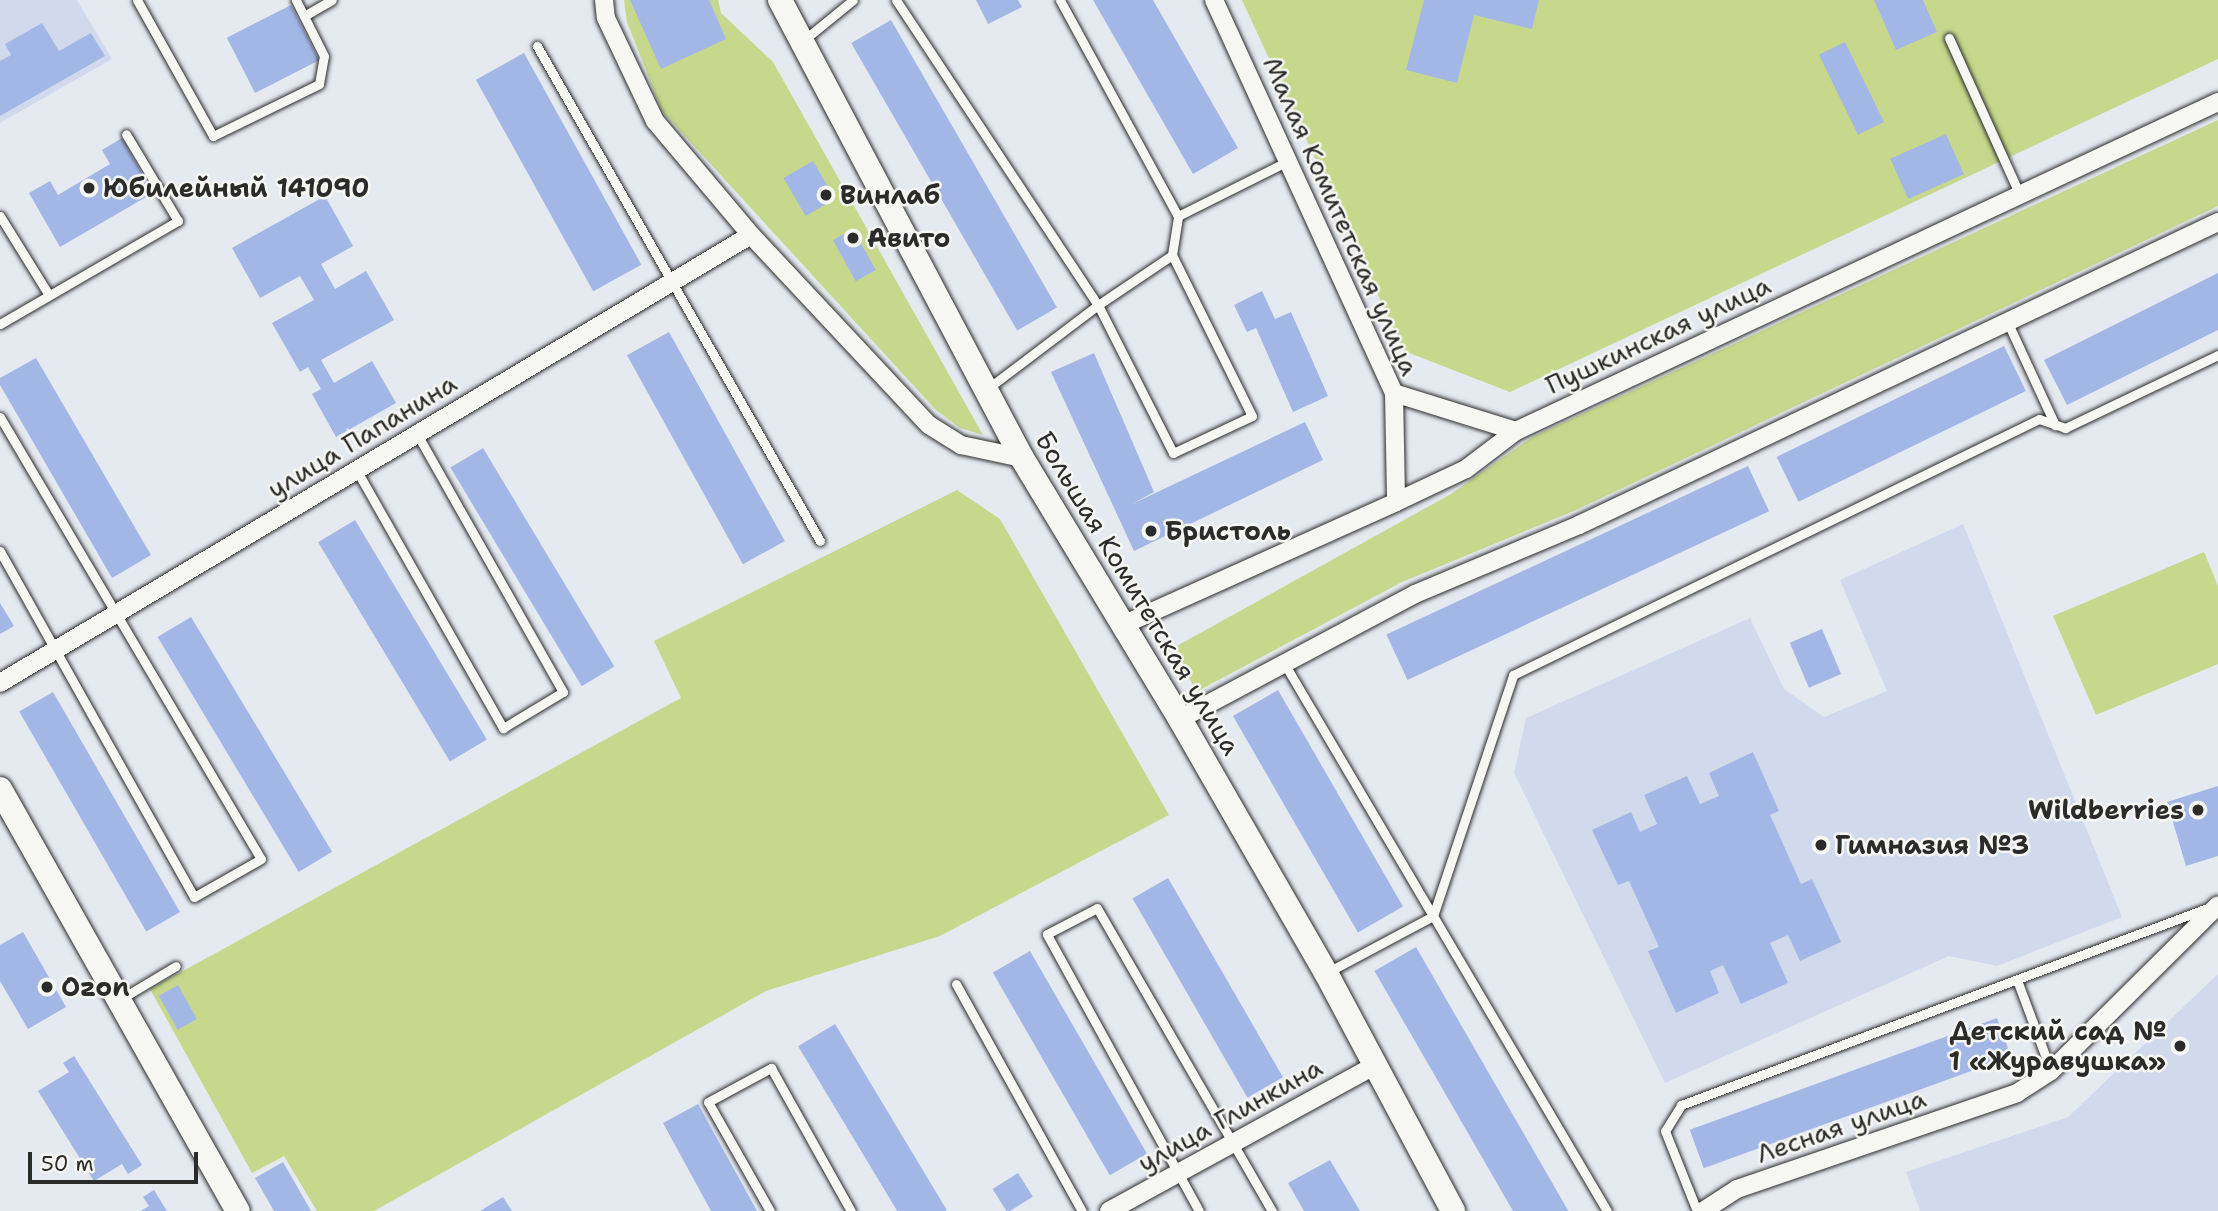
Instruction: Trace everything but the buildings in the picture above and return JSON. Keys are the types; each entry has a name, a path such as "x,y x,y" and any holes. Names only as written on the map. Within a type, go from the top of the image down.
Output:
{"street":[{"path":"604,0 606,18 656,121 751,235 929,425 961,444 1022,458"},
{"name":"Большая Комитетская улица","path":"780,0 804,40 1022,458 1125,624 1326,973 1453,1211"},
{"name":"Малая Комитетская улица","path":"1214,0 1394,393 1396,502"},
{"name":"Пушкинская улица","path":"1125,624 1396,502 1465,469 1516,431 2218,102"},
{"path":"1180,719 1415,594 1591,519 2006,320 2218,222"},
{"name":"улица Папанина","path":"0,682 751,235"},
{"path":"1394,393 1516,431"},
{"path":"0,789 238,1211"},
{"name":"Лесная улица","path":"1703,1211 1737,1189 2017,1093 2051,1071 2218,904"},
{"name":"улица Глинкина","path":"1109,1211 1376,1065"}],"lane":[{"path":"137,0 213,136 319,84 324,56 296,0"},
{"path":"304,16 332,0"},
{"path":"804,40 853,0"},
{"path":"897,0 1098,304 1173,453 1252,416 1172,255 1178,215 1060,0"},
{"path":"1949,38 2021,195"},
{"path":"537,46 820,541"},
{"path":"0,324 178,221 126,134"},
{"path":"1178,215 1288,161"},
{"path":"0,216 49,295"},
{"path":"986,390 1098,304 1172,255"},
{"path":"2006,320 2055,425"},
{"path":"1326,973 1433,916 1513,675 2039,419 2065,428 2218,355"},
{"path":"0,417 261,859 194,897 0,551"},
{"path":"357,471 503,728 564,692 417,434"},
{"path":"1284,663 1607,1211"},
{"path":"1697,1211 1665,1131 1681,1105 2218,904"},
{"path":"1199,1211 1048,934 1097,908 1272,1211"},
{"path":"118,1001 176,966"},
{"path":"2017,979 2051,1071"},
{"path":"956,984 1083,1211"},
{"path":"770,1211 708,1102 771,1068 851,1211"}],"shaded area":[{"path":"0,0 77,0 112,59 0,123"},
{"name":"Гимназия №3","path":"1963,524 2122,917 1997,966 1949,956 1665,1083 1514,773 1526,718 1750,618 1784,689 1824,717 1887,691 1840,580"},
{"name":"Детский сад № 1 «Журавушка»","path":"2218,974 2218,1211 1920,1211 1906,1172 2068,1117"}],"green space":[{"path":"624,0 718,0 721,13 773,62 983,435 960,428 935,409 662,111 627,22"},
{"path":"1242,0 2218,0 2218,59 1510,392 1404,351"},
{"path":"2218,120 2218,206 1576,510 1402,582 1196,692 1175,647 1451,494 1532,437"},
{"path":"957,490 1000,519 1169,815 940,936 766,991 374,1211 317,1211 284,1156 252,1173 150,989 681,698 654,641"},
{"path":"2204,552 2218,586 2218,664 2096,715 2053,616"}],"place":[{"name":"Юбилейный 141090","path":"89,188"},
{"name":"Винлаб","path":"826,195"},
{"name":"Авито","path":"853,238"},
{"name":"Бристоль","path":"1151,531"},
{"name":"Wildberries","path":"2198,810"},
{"name":"Гимназия №3","path":"1821,845"},
{"name":"Ozon","path":"47,987"},
{"name":"Детский сад № 1 «Журавушка»","path":"2180,1046"}]}
